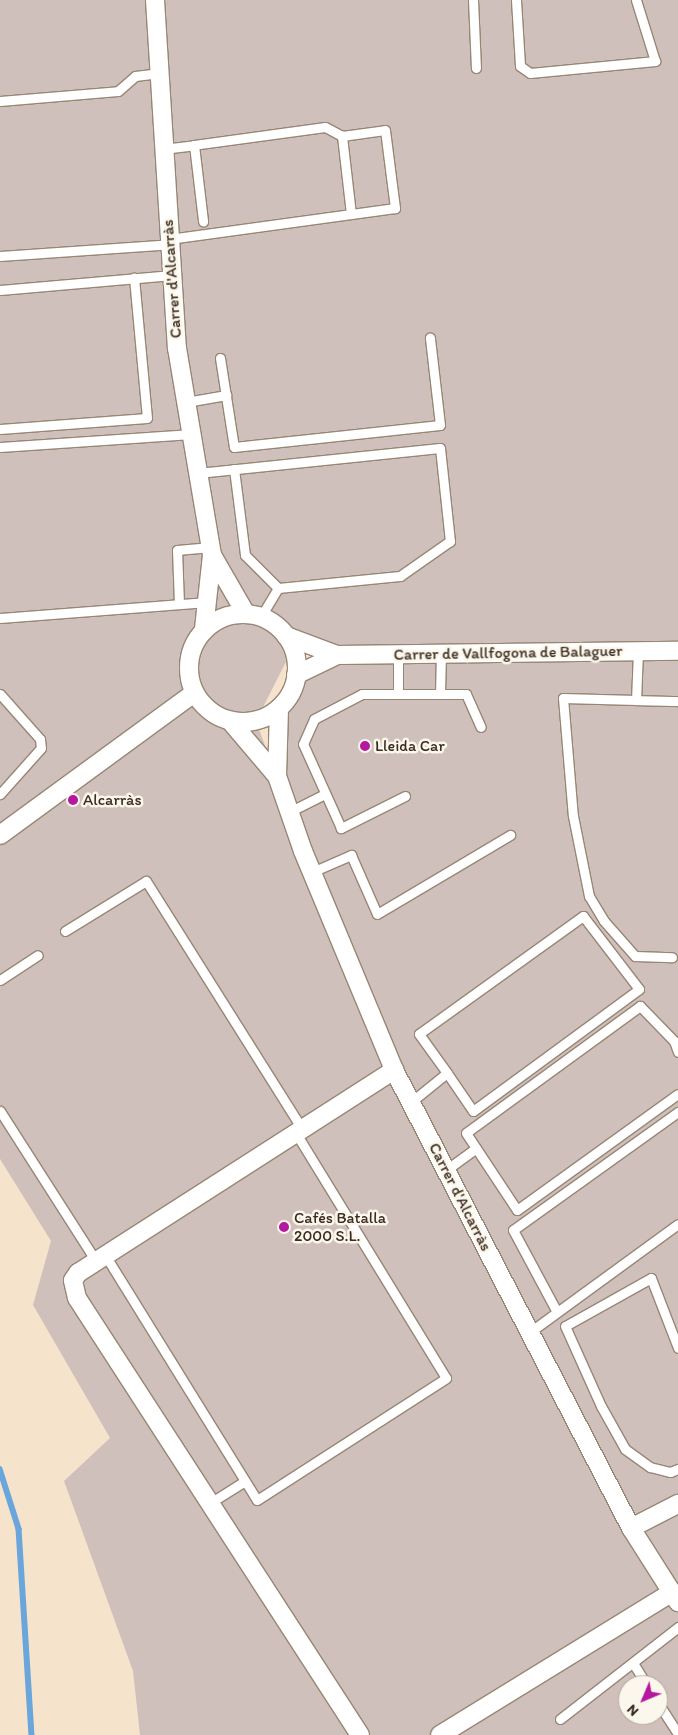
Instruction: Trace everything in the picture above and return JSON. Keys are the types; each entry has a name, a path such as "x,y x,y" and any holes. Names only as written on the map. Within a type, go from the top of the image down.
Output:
{"street":[{"name":"Carrer d'Alcarràs","path":"155,0 162,148 177,348 212,551 204,629"},
{"name":"Carrer d'Alcarràs","path":"212,551 253,616"},
{"path":"286,636 296,661 296,675 288,698 279,709 256,721 231,722 209,711 194,693 188,671 190,656 204,629 224,617 253,616 268,620 286,636 337,655"},
{"name":"Carrer de Vallfogona de Balaguer","path":"337,655 678,651"},
{"path":"296,675 337,655"},
{"path":"0,835 194,693"},
{"name":"Carrer d'Alcarràs","path":"279,709 277,776 312,872 394,1070 631,1528 675,1597"},
{"name":"Carrer d'Alcarràs","path":"231,722 277,776"},
{"path":"360,1735 77,1298 74,1276 394,1070"},
{"path":"631,1528 678,1504"},
{"path":"440,1735 675,1597"}],"lane":[{"path":"473,0 476,68"},
{"path":"516,0 520,66 530,73 655,61 636,0"},
{"path":"0,101 118,92 135,76 158,73"},
{"path":"0,256 169,242 395,208 385,130 342,136 325,127 162,148"},
{"path":"342,136 351,214"},
{"path":"194,145 204,221"},
{"path":"0,290 172,275"},
{"path":"0,429 148,418 134,278"},
{"path":"220,358 234,447 440,425 430,338"},
{"path":"186,402 226,396"},
{"path":"0,447 192,434"},
{"path":"198,473 440,448 450,542 400,576 278,588 253,616"},
{"path":"234,469 245,556 278,588"},
{"path":"179,604 177,550 212,551"},
{"path":"0,618 207,602"},
{"path":"636,700 638,651"},
{"path":"398,654 398,694"},
{"path":"440,694 441,654"},
{"path":"0,694 40,740 41,748 0,794"},
{"path":"405,796 341,828 303,744 314,719 362,694 466,694 481,727"},
{"path":"672,957 636,956 604,921 589,896 574,816 563,698 678,701"},
{"path":"289,812 325,794"},
{"path":"312,872 351,855 377,914 510,835"},
{"path":"0,1111 100,1258 257,1500 446,1378 299,1131 146,881 65,931"},
{"path":"583,916 638,989 473,1111 447,1073 419,1034 583,916"},
{"path":"0,980 38,955"},
{"path":"678,1052 674,1041 640,1006 466,1134 516,1210 678,1094"},
{"path":"411,1102 447,1073"},
{"path":"557,1312 513,1230 678,1112"},
{"path":"446,1170 476,1148"},
{"path":"530,1332 678,1224"},
{"path":"678,1348 651,1278 565,1326 601,1406 625,1449 650,1467 670,1472 678,1468"},
{"path":"210,1503 245,1481"},
{"path":"560,1719 678,1626"},
{"path":"633,1663 641,1675"},
{"path":"668,1718 678,1734"}],"shaded area":[{"path":"0,0 678,0 678,650 293,648 256,721 286,802 278,722 294,684 340,659 678,652 678,1735 140,1735 133,1671 64,1481 110,1438 33,1305 51,1241 0,1159"}],"waterway":[{"path":"0,1469 19,1529 32,1735"}],"place":[{"name":"Lleida Car","path":"365,746"},
{"name":"Alcarràs","path":"73,800"},
{"name":"Cafés Batalla 2000 S.L.","path":"284,1227"}]}
